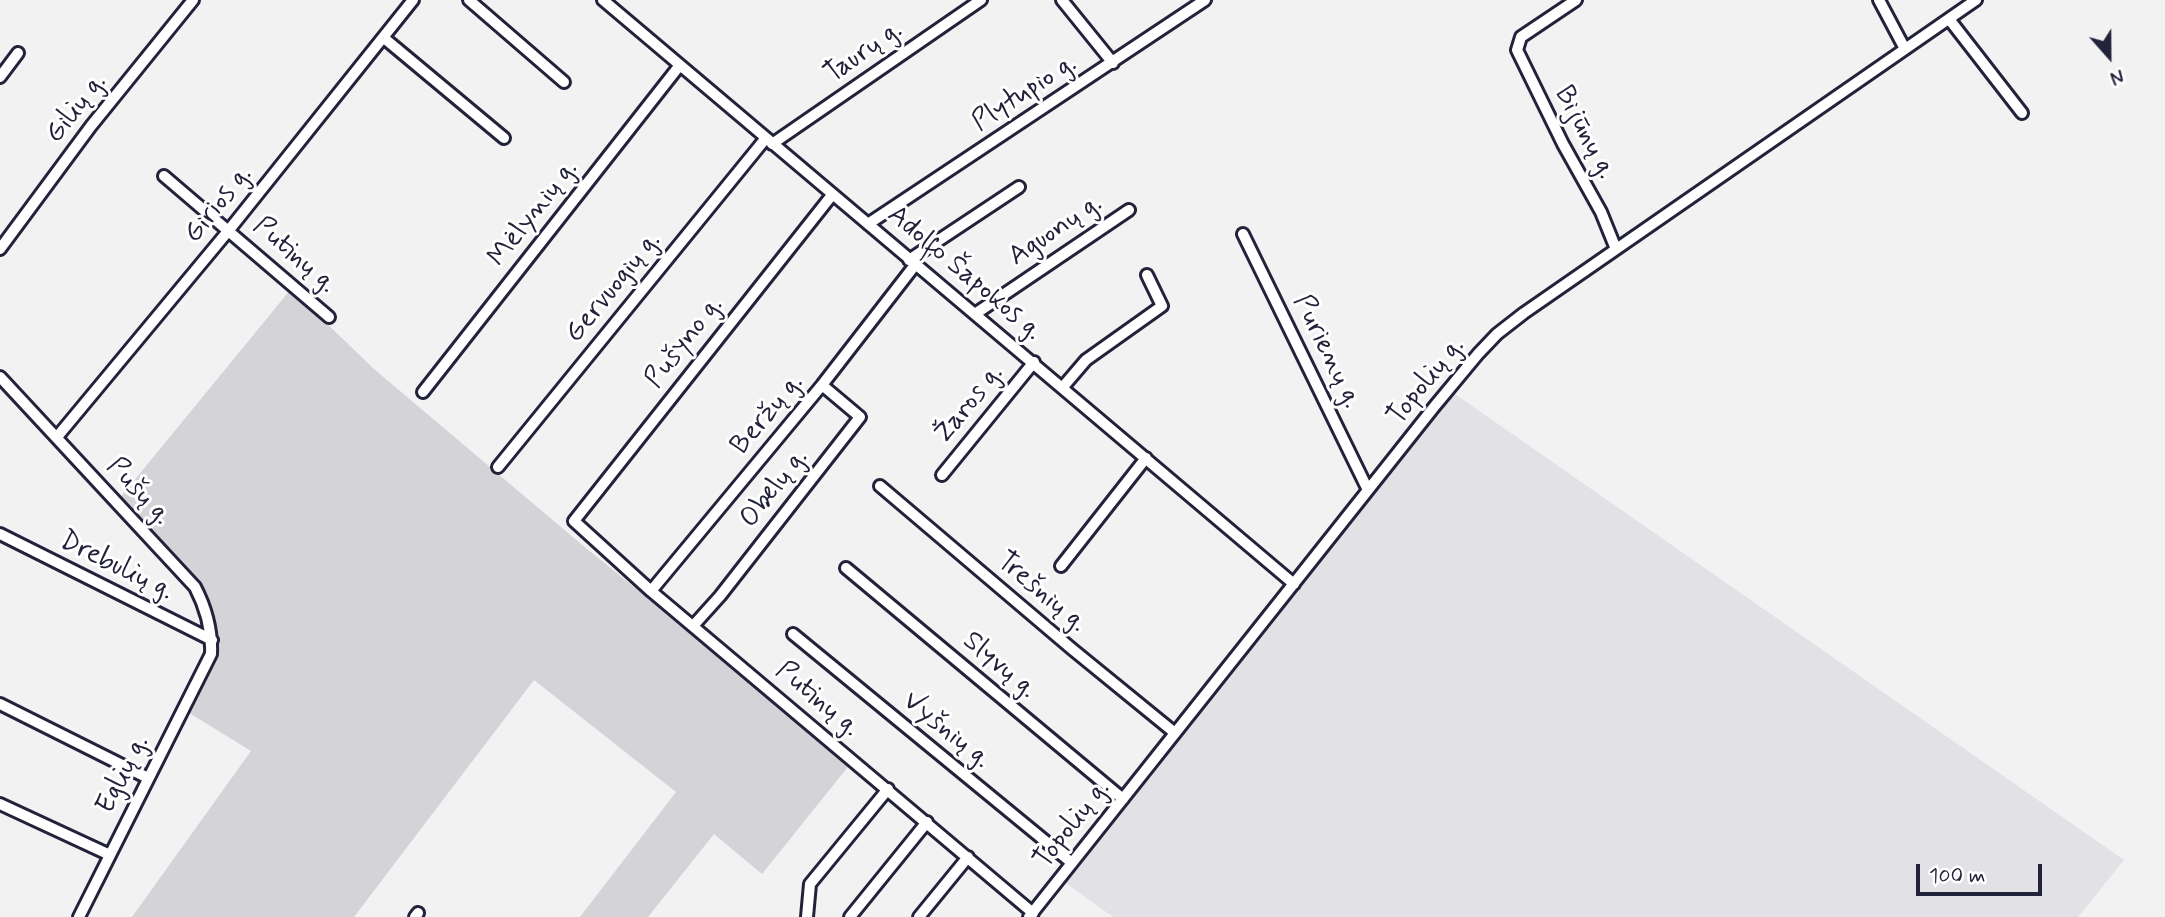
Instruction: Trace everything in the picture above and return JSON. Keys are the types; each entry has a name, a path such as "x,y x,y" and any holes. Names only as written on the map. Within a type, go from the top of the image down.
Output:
{"street":[{"name":"Gilių g.","path":"0,249 91,126 193,0"},
{"name":"Girios g.","path":"57,437 229,230 413,0"},
{"path":"469,0 564,82"},
{"name":"Taurų g.","path":"769,141 981,0"},
{"path":"1062,0 1113,63"},
{"name":"Plytupio g.","path":"868,224 1205,0"},
{"name":"Bijūnų g.","path":"1576,0 1521,37 1517,50 1563,144 1601,212 1616,249"},
{"path":"1879,0 1905,49"},
{"name":"Topolių g.","path":"1031,915 1368,490 1471,362 1497,334 1976,0"},
{"name":"Adolfo Šapokos g.","path":"608,1 832,195 1034,362 1294,584"},
{"path":"1948,19 2022,113"},
{"path":"384,38 504,138"},
{"path":"0,76 18,53"},
{"name":"Mėlynių g.","path":"423,392 680,65"},
{"name":"Gervuogių g.","path":"498,467 769,141"},
{"name":"Putinų g.","path":"164,176 329,317"},
{"name":"Beržų g.","path":"651,591 822,385 912,262 1019,187"},
{"name":"Pušyno g.","path":"575,520 832,195"},
{"name":"Aguonų g.","path":"975,314 1129,210"},
{"name":"Purienų g.","path":"1243,234 1368,490"},
{"path":"1062,388 1088,358 1162,306 1147,275"},
{"name":"Žaros g.","path":"942,475 1034,362"},
{"name":"Pušų g.","path":"0,377 195,587 212,640 211,654"},
{"name":"Obelų g.","path":"693,626 720,596 860,417 822,385"},
{"path":"1061,566 1146,458"},
{"name":"Trešnių g.","path":"880,486 1175,733"},
{"name":"Putinų g.","path":"575,520 651,591 927,822 1031,915"},
{"name":"Drebulių g.","path":"0,534 212,640"},
{"name":"Slyvų g.","path":"846,568 1123,799"},
{"name":"Vyšnių g.","path":"793,634 1072,863"},
{"name":"Eglių g.","path":"79,917 211,654"},
{"path":"0,705 148,778"},
{"path":"807,917 810,884 888,789"},
{"path":"0,804 110,855"},
{"path":"850,917 927,822"},
{"path":"919,917 968,857"}],"shaded area":[{"path":"291,289 374,369 581,544 851,763 762,874 714,834 648,917 580,917 676,792 534,680 354,917 132,917 251,751 186,711 215,660 216,631 210,610 185,569 119,499"},
{"path":"1452,392 2124,860 2078,917 1113,917 1063,881"}]}
